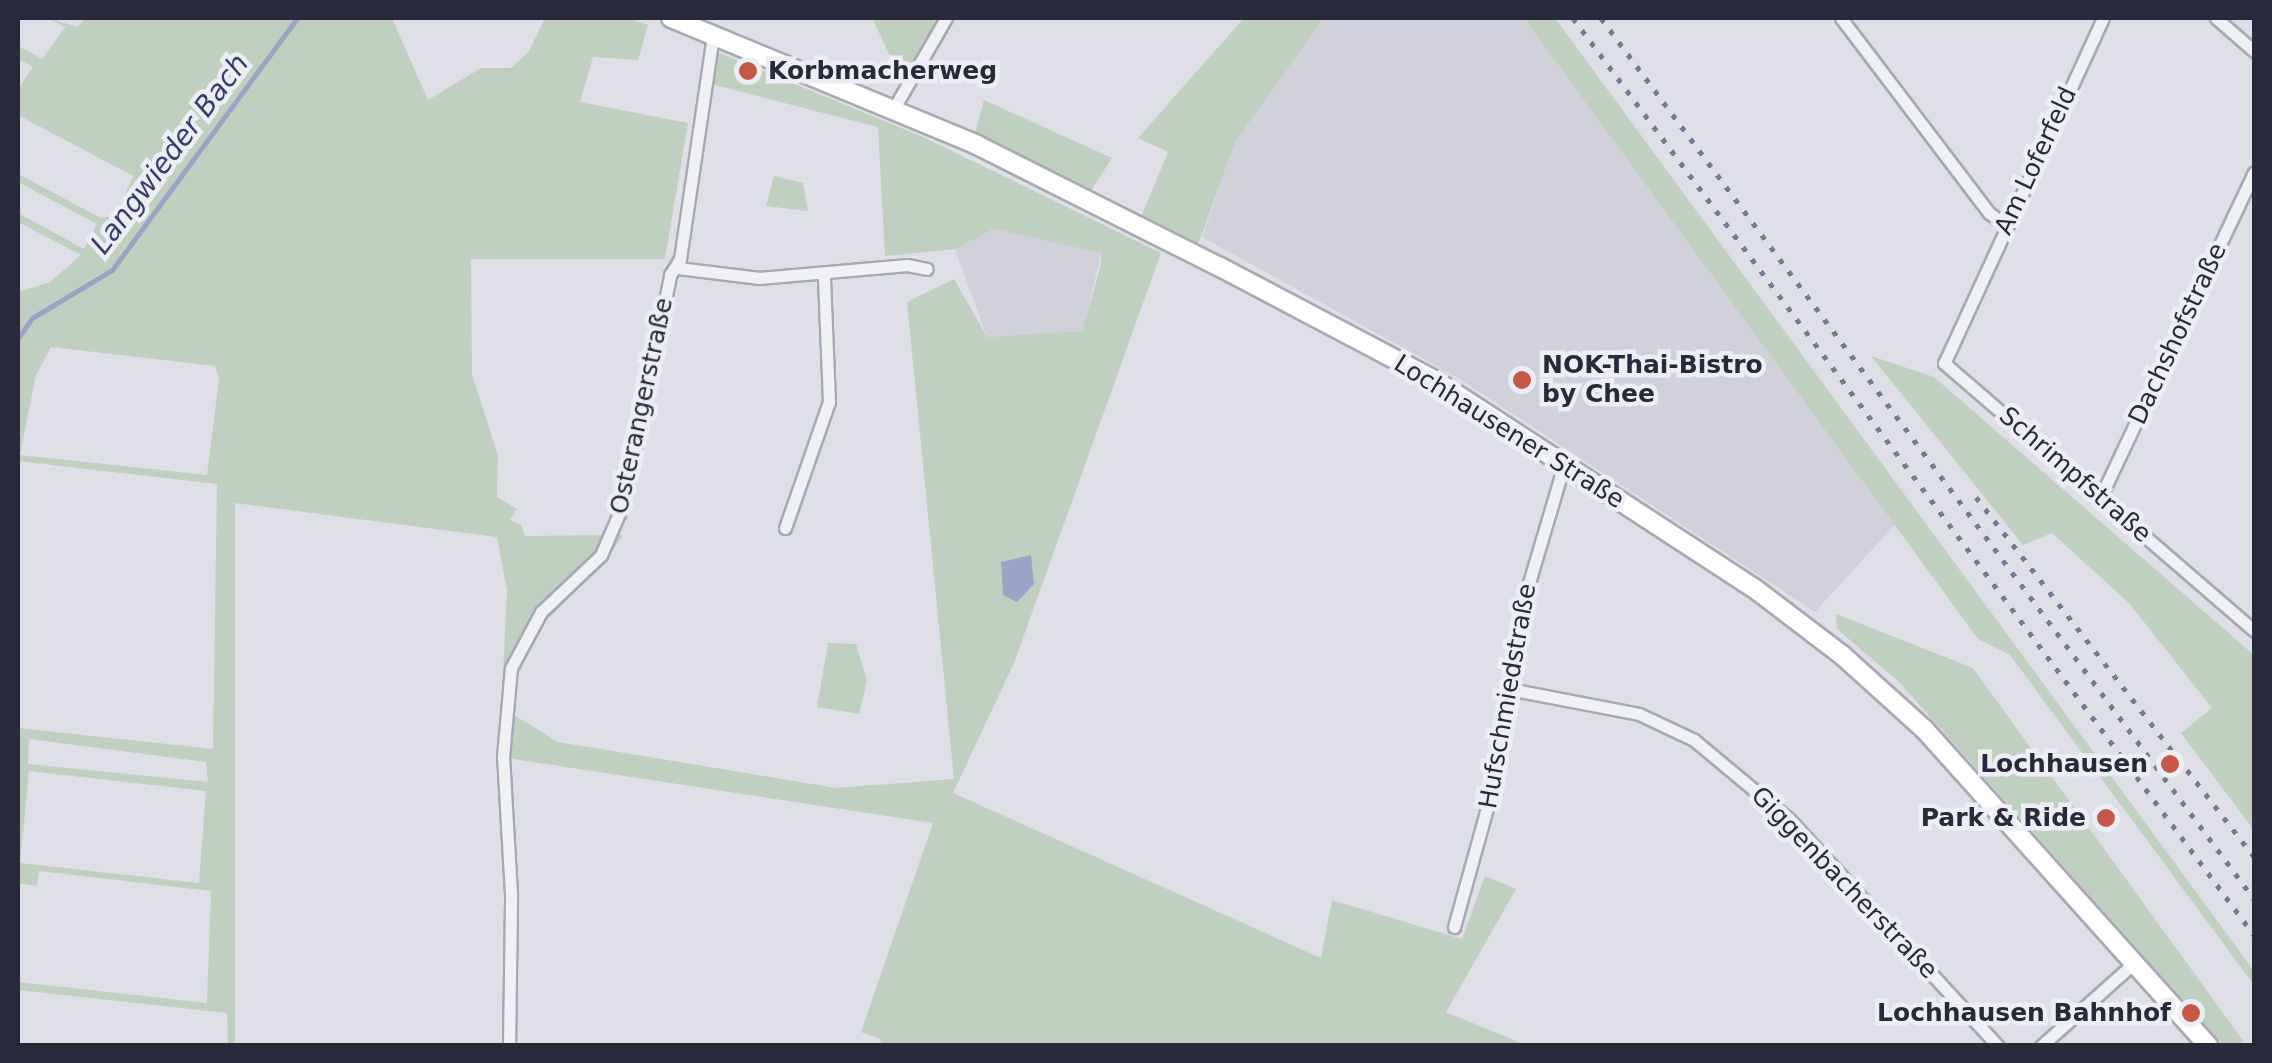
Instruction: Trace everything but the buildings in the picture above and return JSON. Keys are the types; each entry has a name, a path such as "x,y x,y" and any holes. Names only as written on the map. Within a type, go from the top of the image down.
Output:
{"main road":[{"name":"Lochhausener Straße","path":"670,18 894,108 1052,181 1436,381 1754,588 1842,655 2021,830 2208,1046"}],"street":[{"path":"894,108 946,18"},
{"path":"1841,18 1990,213 2006,224"},
{"name":"Am Loferfeld","path":"1969,304 2103,18"},
{"path":"2216,18 2254,51"},
{"name":"Osterangerstraße","path":"509,1046 511,894 503,757 511,668 541,612 583,575 615,530 670,275 678,268 713,35"},
{"name":"Dachshofstraße","path":"2101,496 2254,172"},
{"path":"678,268 759,278 907,265 927,270"},
{"path":"785,528 829,402 824,275"},
{"name":"Schrimpfstraße","path":"1969,304 1944,363 2254,630"},
{"name":"Hufschmiedstraße","path":"1454,927 1480,848 1530,576 1564,465"},
{"name":"Giggenbacherstraße","path":"1509,689 1639,714 1694,740 1790,820 1997,1044"},
{"path":"2041,1046 2135,962"}],"shaded area":[{"path":"1324,18 1524,18 1897,522 1815,612 1458,378 1202,237 1236,141"},
{"path":"994,229 1101,253 1083,331 987,337 955,249"}],"green space":[{"path":"47,18 78,27 84,18 392,18 428,100 481,68 511,68 529,51 545,18 628,18 648,25 638,60 593,57 580,102 688,123 665,259 471,259 472,374 498,456 497,497 517,509 510,520 521,525 525,536 623,535 607,559 529,638 516,669 509,712 558,742 836,788 954,779 907,302 954,279 987,337 1082,331 1101,265 1101,253 994,229 955,249 885,256 878,127 711,84 717,52 923,137 1161,253 1014,663 953,793 1321,958 1332,900 1462,939 1485,876 1516,889 1446,1012 1526,1045 880,1045 881,1039 861,1032 933,823 507,758 514,1045 499,757 507,591 497,537 235,503 235,1045 228,1045 227,1013 18,990 18,982 207,1003 211,891 39,871 37,886 18,883 18,728 213,749 217,484 18,461 18,292 50,282 81,255 18,222 18,213 84,249 97,224 18,182 18,174 101,218 116,216 133,176 18,115 18,89 33,67 18,59 18,46 42,59 65,27","holes":["51,347 215,366 219,379 207,475 20,455 36,375","29,739 206,762 208,782 28,764","29,771 206,791 199,883 20,863"]},
{"path":"872,18 927,18 940,23 901,79"},
{"path":"1244,18 1324,18 1236,141 1197,247 1141,217 1168,152 1138,138"},
{"path":"1524,18 1555,18 2254,971 2254,985 2010,655 1978,639"},
{"path":"984,100 1112,158 1090,192 975,133"},
{"path":"774,176 803,183 808,211 766,206"},
{"path":"1871,356 1934,377 2254,655 2254,830 2181,733 2212,708 2129,603 2052,533 2023,545"},
{"path":"1836,614 1973,668 2244,1042 2223,1045 1899,682 1837,629"},
{"path":"828,643 856,644 867,680 859,714 817,707"}],"water":[{"path":"1031,555 1034,584 1017,602 1003,595 1001,562"}],"waterway":[{"name":"Langwieder Bach","path":"18,338 32,318 112,270 297,18"}],"railway":[{"path":"1573,18 2254,935"},
{"path":"1601,18 2254,899"},
{"path":"1976,497 2254,857"}],"place":[{"name":"Korbmacherweg","path":"748,71"},
{"name":"NOK-Thai-Bistro by Chee","path":"1522,380"},
{"name":"Lochhausen","path":"2170,764"},
{"name":"Park & Ride","path":"2106,818"},
{"name":"Lochhausen Bahnhof","path":"2191,1013"}]}
